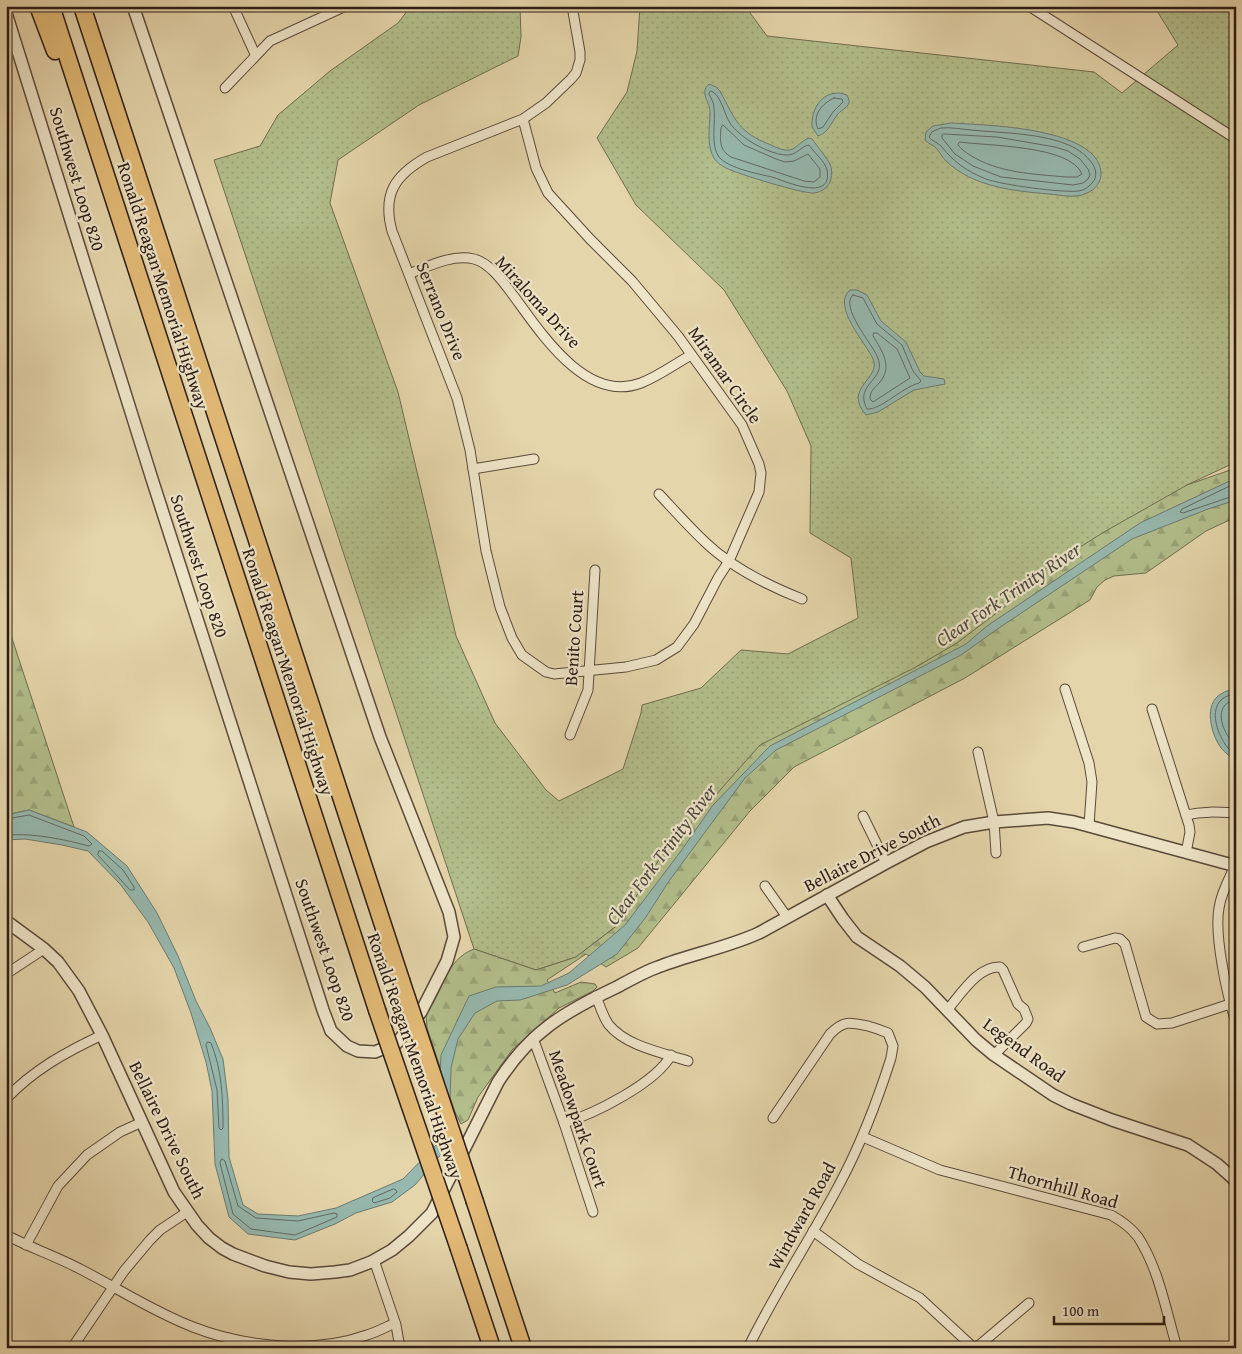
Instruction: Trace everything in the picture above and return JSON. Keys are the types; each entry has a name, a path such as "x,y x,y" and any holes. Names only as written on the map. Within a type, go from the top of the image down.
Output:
{"highway":[{"path":"38,6 72,97 109,210 121,222"},
{"name":"Ronald Reagan Memorial Highway","path":"51,6 377,1010 492,1348"},
{"name":"Ronald Reagan Memorial Highway","path":"82,6 523,1348"}],"street":[{"name":"Southwest Loop 820","path":"6,13 149,470 276,857 323,1010 331,1031 338,1039 358,1051 375,1052 397,1043 423,1008 447,962 454,937 449,912 380,737 133,6"},
{"path":"233,6 236,17 255,54"},
{"path":"225,88 255,54 270,41 346,6"},
{"name":"Serrano Drive","path":"572,6 580,60 576,73 571,80 546,104 523,120 427,157 405,172 397,180 388,205 387,215 457,398 473,469 486,551 494,587 512,638 522,655 546,672 554,674 590,670"},
{"path":"1029,6 1236,139"},
{"name":"Miramar Circle","path":"523,120 536,168 548,193 632,281 666,320 742,425 761,473 759,492 730,561 718,578 694,624 677,647 656,660 626,667 590,670"},
{"name":"Miraloma Drive","path":"409,274 436,262 451,259 476,260 487,266 507,286 542,334 562,356 587,378 602,384 616,387 641,383 691,355"},
{"path":"473,469 534,459"},
{"path":"659,494 706,543 730,561 772,587 802,599"},
{"name":"Benito Court","path":"570,735 588,690 595,570"},
{"path":"1065,689 1089,763 1092,782 1089,826"},
{"path":"1152,709 1186,815 1190,832 1186,853"},
{"path":"978,752 994,822 996,853"},
{"path":"1186,815 1214,811 1236,813"},
{"path":"863,816 886,863"},
{"name":"Bellaire Drive South","path":"6,920 58,962 79,990 102,1035 170,1184 187,1212 209,1238 233,1254 273,1268 311,1274 350,1270 374,1260 398,1245 432,1213 498,1082 510,1063 532,1038 566,1013 596,996 658,967 749,937 926,842 964,827 994,822 1048,818 1089,826 1235,866"},
{"path":"1235,866 1225,887 1218,909 1218,925 1230,1004 1236,1022"},
{"path":"764,886 787,917"},
{"name":"Legend Road","path":"827,895 857,937 900,966 948,1009 976,1040 994,1055 1054,1095 1071,1104 1112,1120 1188,1145 1217,1164 1236,1181"},
{"path":"1083,947 1115,938 1120,939 1125,944 1146,1017 1157,1024 1172,1023 1230,1004"},
{"path":"6,974 44,949"},
{"path":"948,1009 976,977 987,969 1000,967 1018,1004 1024,1009 1028,1019 994,1055"},
{"path":"596,996 608,1024 618,1034 627,1040 688,1060"},
{"name":"Windward Road","path":"748,1348 761,1321 839,1185 863,1137 891,1058 893,1046 888,1033 852,1022 843,1024 830,1034 773,1118"},
{"path":"6,1099 18,1086 50,1062 102,1035"},
{"name":"Meadowpark Court","path":"532,1038 564,1123 593,1212"},
{"path":"564,1123 610,1105 658,1072 671,1055"},
{"path":"26,1245 58,1186 88,1155 120,1132 142,1122"},
{"name":"Thornhill Road","path":"863,1137 940,1170 1117,1218 1137,1236 1144,1249 1157,1279 1177,1348"},
{"path":"72,1348 124,1271 160,1230 187,1212"},
{"path":"813,1231 858,1264 920,1298 975,1348 1029,1303"},
{"path":"6,1235 80,1268 156,1311 192,1327 259,1345 310,1346 367,1335 395,1323"},
{"path":"374,1260 395,1323 400,1348"}],"green space":[{"path":"411,6 520,6 521,37 518,56 419,105 338,160 330,203 398,392 456,636 495,723 546,790 559,801 623,769 642,705 701,688 741,650 788,654 858,618 851,558 810,533 811,446 787,391 724,290 636,205 597,138 627,92 637,51 640,6 745,6 767,36 1094,72 1122,93 1178,45 1154,6 1236,6 1236,462 1187,485 958,643 916,667 660,858 619,924 576,957 536,970 474,949 214,160 260,146 278,115 330,71 398,23"},
{"path":"1236,468 1236,517 1206,531 1146,573 1114,576 1105,580 1097,587 1090,600 965,678 794,767 750,811 638,948 606,967 586,954 547,980 555,993 581,982 595,984 597,987 593,991 559,1008 512,1050 478,1097 468,1120 461,1124 455,1112 427,1028 426,1014 451,969 464,954 474,949 536,970 576,957 619,924 660,858 760,745 916,667 957,643 1007,605 1039,573 1104,532 1187,485"},
{"path":"6,620 74,827 29,810 6,815"}],"water":[{"path":"709,84 720,91 739,124 760,140 783,150 790,150 806,139 812,139 831,166 832,172 827,187 820,192 814,193 797,190 743,175 726,168 718,162 712,153 709,141 710,108 705,91"},
{"path":"840,93 847,95 849,103 837,115 827,130 818,136 812,127 815,109 822,99"},
{"path":"951,123 1037,131 1060,137 1081,146 1095,157 1101,172 1100,179 1090,192 1073,196 1008,189 981,182 957,170 946,161 936,148 925,140 926,132 933,126"},
{"path":"850,290 857,290 867,295 881,321 906,342 920,372 924,376 944,379 945,384 914,390 878,412 866,415 858,397 874,366 873,359 847,315 845,297"},
{"path":"1236,478 1236,500 1132,539 961,655 776,750 745,778 669,881 646,917 617,954 567,985 520,1000 497,1001 475,1013 458,1039 451,1068 450,1100 444,1151 415,1185 392,1202 356,1213 335,1224 295,1240 248,1234 229,1217 215,1164 212,1091 206,1062 191,1013 174,968 148,922 120,884 88,851 25,839 6,840 6,815 29,810 87,832 127,866 157,913 223,1059 228,1099 229,1157 243,1205 258,1214 298,1216 336,1208 403,1179 437,1144 441,1055 469,996 496,987 541,986 569,973 625,925 713,805 770,746 966,644 987,626 1140,523"},
{"path":"1236,688 1236,761 1217,742 1210,720 1210,712 1215,699 1223,693"}],"water label":[{"name":"Clear Fork Trinity River","path":"1008,594"},
{"name":"Clear Fork Trinity River","path":"661,854"}]}
